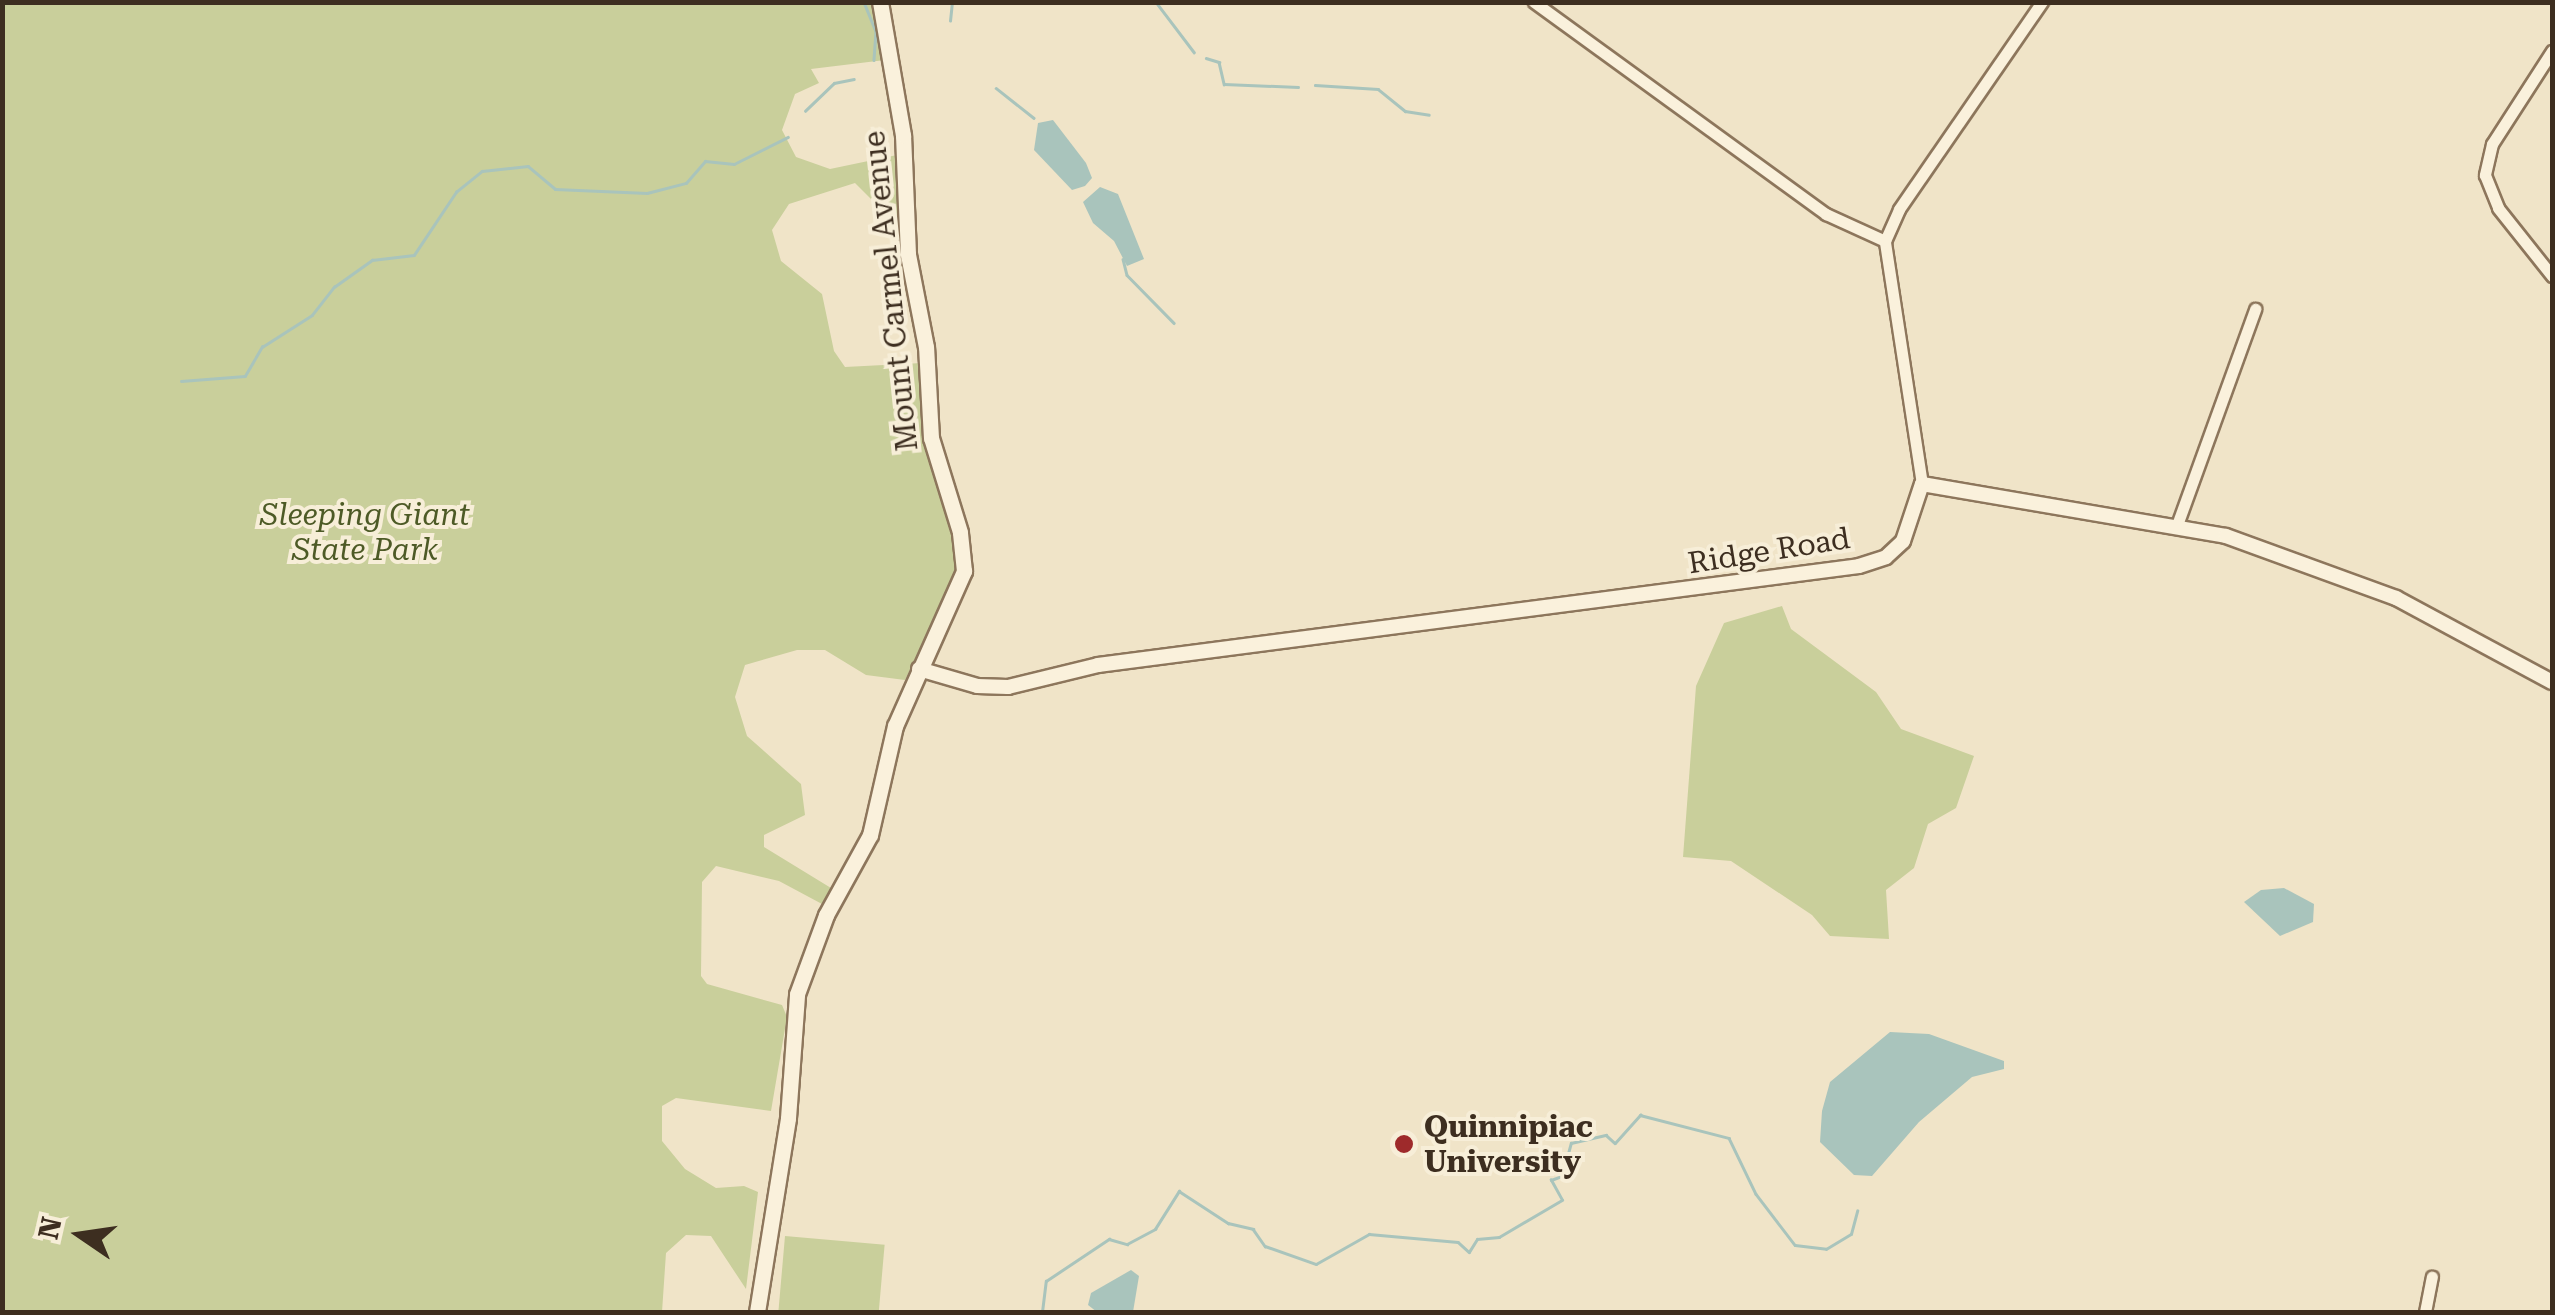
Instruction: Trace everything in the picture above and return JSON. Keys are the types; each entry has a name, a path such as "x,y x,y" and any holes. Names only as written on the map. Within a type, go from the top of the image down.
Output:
{"main road":[{"name":"Mount Carmel Avenue","path":"757,1312 788,1118 794,1007 821,924 875,822 890,743 919,669 960,588 965,562 931,438 926,347 908,254 902,135 880,2"}],"street":[{"path":"1534,2 1826,214 1885,241"},
{"path":"2042,2 1898,209 1885,241 1922,484 2177,525 2264,548 2396,598 2552,682"},
{"path":"2552,51 2492,144 2485,175 2498,208 2552,276"},
{"path":"2177,525 2255,309"},
{"name":"Ridge Road","path":"919,669 977,686 1008,687 1098,665 1859,566 1886,557 1903,542 1922,484"},
{"path":"2425,1312 2432,1276"}],"green space":[{"name":"Sleeping Giant State Park","path":"3,3 872,3 885,60 811,69 819,83 795,94 782,130 796,157 830,169 897,155 899,227 855,183 789,204 772,230 781,261 822,294 834,351 845,367 922,363 924,439 957,541 959,569 905,680 866,675 825,650 797,650 745,665 735,697 747,736 801,784 805,815 764,835 764,847 831,888 822,904 779,881 716,866 702,882 701,976 707,984 782,1005 787,1017 771,1111 676,1098 662,1106 662,1141 685,1169 716,1188 744,1186 758,1192 746,1289 711,1236 686,1235 666,1253 662,1312 3,1312"},
{"path":"1782,606 1791,629 1876,692 1901,729 1974,756 1956,808 1928,824 1914,868 1886,890 1889,939 1830,936 1812,915 1731,861 1683,857 1696,686 1724,623"},
{"path":"785,1236 885,1245 879,1312 778,1312"}],"water":[{"path":"1053,120 1086,163 1092,178 1085,186 1072,190 1034,150 1038,123"},
{"path":"1100,187 1118,194 1144,259 1127,266 1114,241 1093,223 1083,202"},
{"path":"2284,888 2314,904 2313,922 2280,936 2244,902 2261,890"},
{"path":"1890,1032 1929,1034 2004,1061 2004,1069 1972,1077 1919,1122 1872,1176 1854,1175 1820,1142 1822,1111 1830,1082"},
{"path":"1131,1270 1139,1276 1133,1312 1097,1312 1088,1305 1091,1293"}],"waterway":[{"path":"864,2 876,31 874,60"},
{"path":"950,21 952,2"},
{"path":"1156,2 1194,52"},
{"path":"1206,58 1219,62 1224,84 1298,87"},
{"path":"805,111 834,83 854,79"},
{"path":"1315,85 1378,89 1405,111 1429,115"},
{"path":"996,88 1034,118"},
{"path":"181,381 245,376 262,347 312,315 334,287 372,260 414,255 456,192 482,171 528,166 555,189 647,193 686,183 705,161 734,164 788,137"},
{"path":"1123,259 1127,275 1174,323"},
{"path":"1042,1312 1046,1281 1109,1239 1127,1244 1155,1229 1179,1191 1228,1223 1253,1229 1265,1246 1316,1264 1369,1234 1458,1242 1469,1252 1477,1239 1499,1237 1562,1200 1551,1180 1562,1176 1571,1143 1606,1135 1615,1143 1640,1115 1729,1138 1756,1194 1795,1245 1826,1249 1851,1234 1857,1211"}],"place":[{"name":"Quinnipiac University","path":"1404,1144"}]}
